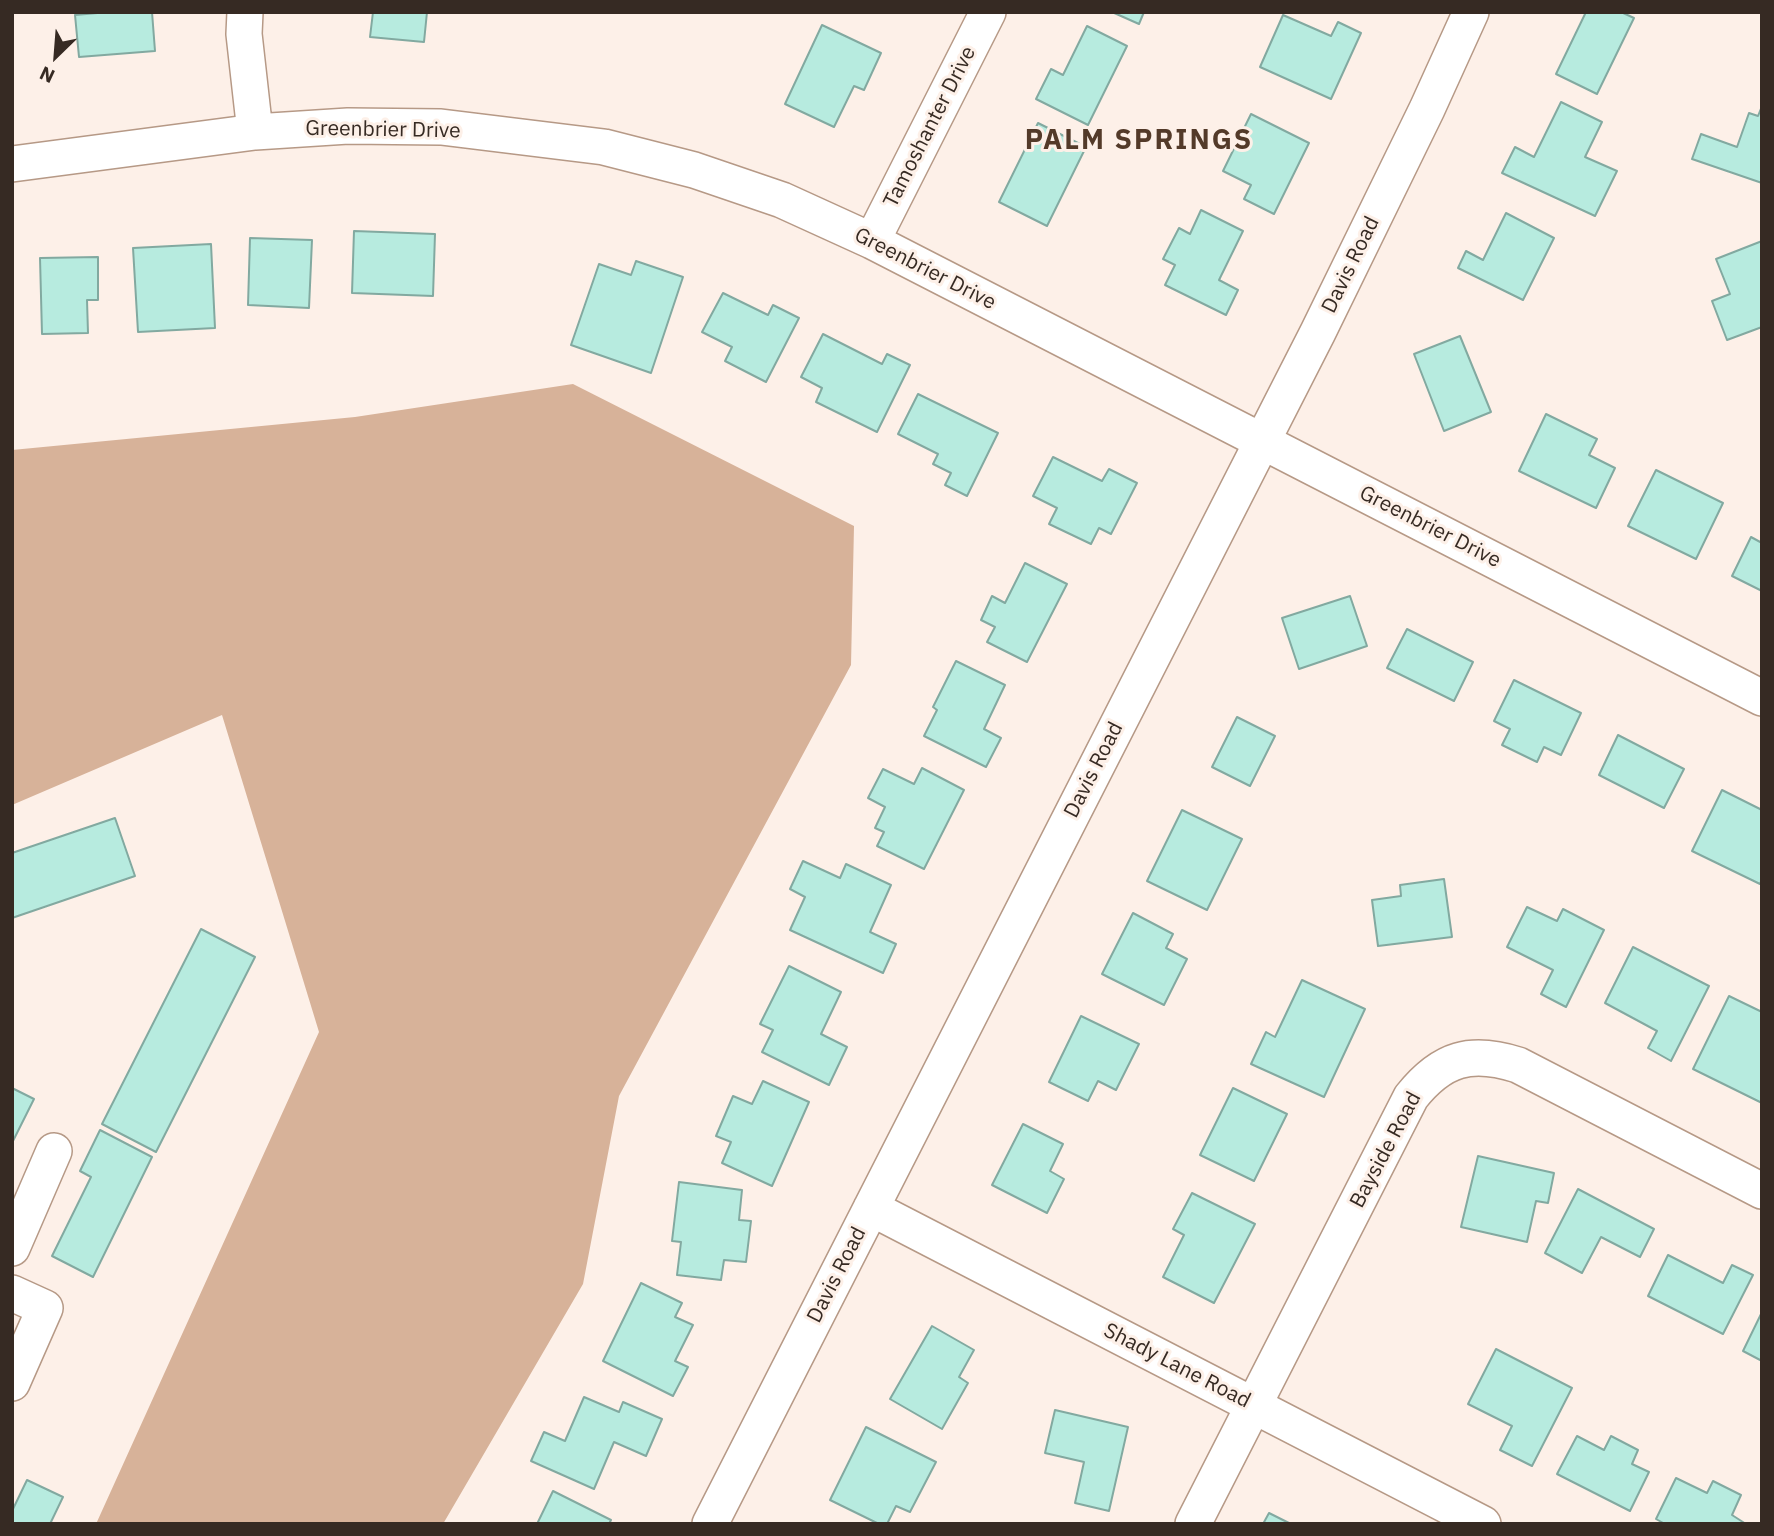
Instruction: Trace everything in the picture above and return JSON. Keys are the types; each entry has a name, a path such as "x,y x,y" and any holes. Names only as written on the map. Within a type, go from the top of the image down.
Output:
{"street":[{"path":"245,12 244,34 255,132"},
{"name":"Tamoshanter Drive","path":"872,241 988,12"},
{"name":"Davis Road","path":"710,1524 1263,441 1427,109 1471,12"},
{"name":"Greenbrier Drive","path":"12,164 255,132 348,126 441,127 604,147 694,170 782,200 872,241 1762,698"},
{"name":"Bayside Road","path":"1193,1524 1411,1097 1427,1077 1447,1064 1471,1057 1495,1058 1518,1065 1762,1191"},
{"path":"12,1248 54,1151"},
{"name":"Shady Lane Road","path":"871,1208 1483,1524"},
{"path":"12,1293 45,1308 12,1383"}],"shaded area":[{"path":"573,384 854,526 851,665 619,1096 583,1284 443,1524 96,1524 319,1032 222,715 12,805 12,450 355,417"}],"building":[{"path":"152,12 155,51 79,57 75,15"},
{"path":"373,12 427,12 424,42 370,37"},
{"path":"1112,12 1144,12 1139,24"},
{"path":"1586,12 1621,12 1634,18 1597,94 1556,74"},
{"path":"1283,15 1331,36 1338,22 1361,33 1331,99 1260,67"},
{"path":"822,25 881,53 864,90 854,86 834,127 785,104"},
{"path":"1087,26 1127,46 1088,125 1036,99 1051,69 1063,75"},
{"path":"1561,102 1602,122 1585,157 1617,171 1595,216 1502,173 1515,147 1534,157"},
{"path":"1762,106 1762,183 1692,159 1701,134 1737,147 1749,113 1758,116"},
{"path":"1251,114 1309,143 1274,214 1244,199 1251,185 1223,171"},
{"path":"1038,123 1086,147 1047,226 999,202"},
{"path":"1201,210 1243,231 1219,280 1238,290 1226,315 1165,285 1175,265 1163,259 1179,228 1190,234"},
{"path":"1506,213 1554,238 1523,300 1458,268 1466,251 1483,260"},
{"path":"354,231 435,234 433,296 352,293"},
{"path":"250,238 312,240 309,308 248,305"},
{"path":"1762,241 1762,327 1727,340 1712,301 1730,294 1716,259"},
{"path":"211,244 215,328 138,332 133,248"},
{"path":"98,257 98,300 87,300 88,333 42,334 40,258"},
{"path":"636,261 683,277 651,373 571,345 599,264 631,275"},
{"path":"723,293 768,315 773,305 799,318 766,382 725,361 732,347 702,332"},
{"path":"823,334 882,364 887,354 910,365 877,432 816,402 822,388 801,377"},
{"path":"1460,336 1491,412 1444,431 1414,354"},
{"path":"918,394 998,433 967,496 945,485 951,473 933,464 938,454 898,434"},
{"path":"1546,414 1597,439 1589,455 1615,468 1596,508 1519,471"},
{"path":"1053,457 1102,481 1109,469 1137,483 1111,534 1099,528 1091,544 1049,524 1057,508 1033,496"},
{"path":"1656,470 1723,503 1696,559 1628,526"},
{"path":"1751,537 1762,543 1762,591 1732,576"},
{"path":"1025,563 1067,584 1027,662 987,642 995,627 981,620 992,596 1005,603"},
{"path":"1350,596 1367,646 1299,669 1282,618"},
{"path":"1407,629 1473,662 1454,701 1387,668"},
{"path":"956,661 1005,685 984,729 1001,738 986,767 924,736 937,710 933,707"},
{"path":"1514,680 1581,713 1561,755 1544,747 1537,762 1502,745 1510,729 1494,721"},
{"path":"1237,717 1275,736 1250,786 1212,767"},
{"path":"1618,735 1684,769 1664,808 1599,775"},
{"path":"922,768 964,790 924,869 877,846 884,832 875,828 885,807 868,798 883,769 914,784"},
{"path":"1722,790 1762,810 1760,884 1692,851"},
{"path":"1182,810 1242,839 1207,910 1147,881"},
{"path":"115,818 135,876 12,918 12,853"},
{"path":"803,861 840,878 846,864 891,885 870,932 896,944 883,973 790,930 805,897 790,889"},
{"path":"1444,879 1452,937 1378,946 1372,900 1401,896 1400,885"},
{"path":"1527,907 1557,921 1563,909 1604,930 1566,1007 1541,994 1553,970 1507,947"},
{"path":"1133,913 1173,934 1166,948 1187,959 1164,1005 1102,974"},
{"path":"201,929 255,957 156,1152 102,1124"},
{"path":"1633,947 1709,986 1671,1061 1648,1048 1657,1031 1605,1003"},
{"path":"789,966 841,992 821,1034 847,1047 829,1085 762,1052 773,1030 760,1024"},
{"path":"1302,980 1365,1009 1324,1097 1251,1064 1266,1032 1275,1037"},
{"path":"1729,996 1762,1012 1762,1103 1693,1069"},
{"path":"1081,1016 1139,1044 1116,1090 1098,1081 1088,1101 1049,1082"},
{"path":"763,1081 809,1102 772,1186 722,1163 731,1142 716,1136 733,1096 752,1104"},
{"path":"12,1088 34,1099 12,1143"},
{"path":"1233,1088 1287,1114 1254,1181 1200,1155"},
{"path":"1023,1124 1063,1144 1050,1171 1064,1179 1047,1213 992,1185"},
{"path":"100,1130 152,1157 93,1277 52,1256 91,1177 80,1171"},
{"path":"1478,1156 1554,1173 1548,1203 1536,1201 1527,1242 1461,1227"},
{"path":"679,1182 742,1190 739,1220 751,1221 746,1262 724,1260 721,1280 677,1275 681,1242 672,1241"},
{"path":"1578,1189 1654,1229 1640,1257 1601,1237 1582,1273 1545,1253"},
{"path":"1192,1193 1255,1224 1214,1303 1163,1277 1184,1235 1173,1229"},
{"path":"1668,1255 1723,1283 1732,1265 1753,1275 1723,1334 1648,1296"},
{"path":"641,1283 682,1303 675,1317 693,1325 675,1361 688,1367 673,1396 603,1361"},
{"path":"1762,1312 1762,1361 1743,1351"},
{"path":"932,1326 974,1350 959,1377 968,1383 942,1429 890,1399"},
{"path":"1496,1349 1572,1388 1532,1466 1500,1450 1512,1426 1468,1404"},
{"path":"584,1397 619,1412 623,1402 662,1419 646,1456 614,1442 594,1489 531,1461 544,1432 565,1441"},
{"path":"1055,1410 1128,1427 1109,1511 1075,1503 1084,1462 1045,1453"},
{"path":"866,1427 936,1462 910,1512 896,1506 887,1524 879,1524 830,1500"},
{"path":"1577,1436 1604,1450 1611,1436 1638,1450 1632,1464 1649,1472 1630,1511 1557,1474"},
{"path":"1676,1478 1707,1493 1713,1481 1741,1495 1732,1515 1746,1524 1665,1524 1656,1519"},
{"path":"27,1480 63,1497 50,1524 12,1524 12,1511"},
{"path":"553,1491 611,1520 609,1524 537,1524"},
{"path":"1269,1513 1291,1524 1263,1524"}],"district":[{"name":"PALM SPRINGS","path":"1139,141"}]}
